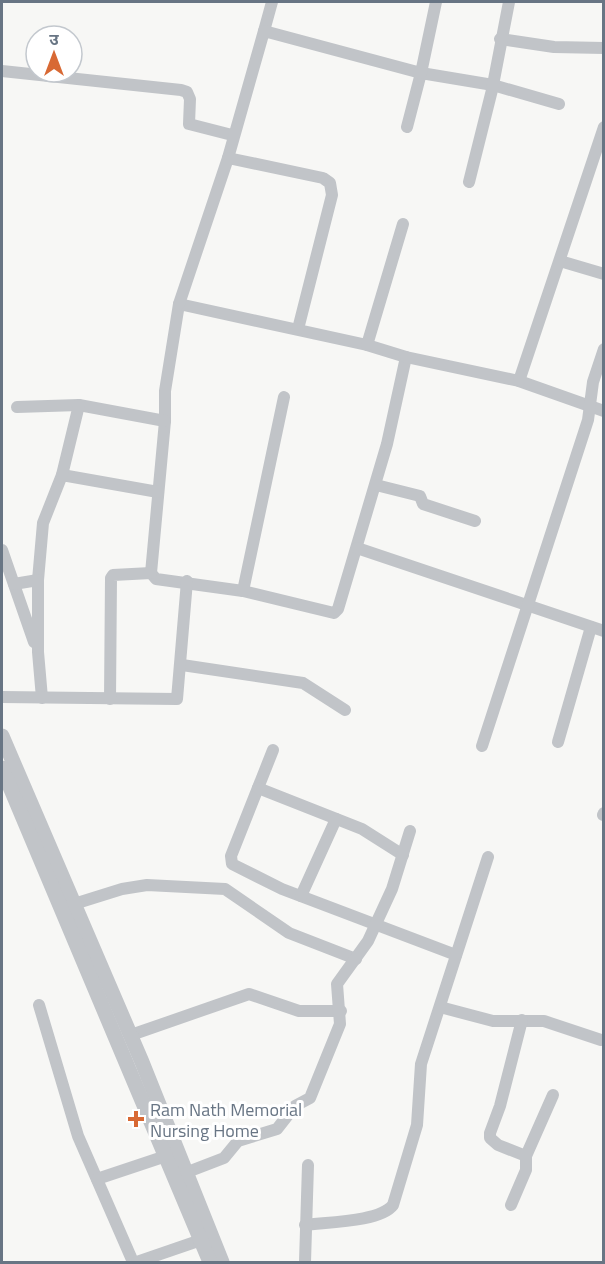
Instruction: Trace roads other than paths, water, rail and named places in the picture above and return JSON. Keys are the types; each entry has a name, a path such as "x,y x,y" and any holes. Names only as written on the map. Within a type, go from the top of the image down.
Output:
{"street":[{"path":"272,2 232,135 228,158 179,304 165,391 165,421 151,573 156,579 187,581 243,591 334,613 338,609 376,485 406,357"},
{"path":"407,127 422,73 436,2"},
{"path":"469,182 493,85 509,2"},
{"path":"264,32 422,73 493,85 559,104"},
{"path":"501,39 554,47 603,48"},
{"path":"2,71 181,90 187,92 190,99 189,124 232,135"},
{"path":"519,381 603,127"},
{"path":"228,158 323,178 330,183 332,195 298,329"},
{"path":"367,345 403,224"},
{"path":"560,261 603,274"},
{"path":"179,304 298,329 367,345 406,357 519,381 603,411"},
{"path":"482,746 591,405 593,382 603,349"},
{"path":"243,591 284,397"},
{"path":"17,406 79,405 165,421"},
{"path":"42,698 38,652 38,580 43,523 62,475 79,405"},
{"path":"62,475 158,492"},
{"path":"376,485 420,496 423,504 475,521"},
{"path":"357,548 603,631"},
{"path":"2,550 38,652"},
{"path":"110,699 111,578 114,575 151,573"},
{"path":"14,584 38,580"},
{"path":"2,697 174,701 179,696 187,581"},
{"path":"558,742 591,627"},
{"path":"182,665 303,683 345,710"},
{"path":"2,736 131,1035 222,1263"},
{"path":"273,750 231,856 232,864 301,896 456,955"},
{"path":"3,777 210,1263"},
{"path":"258,788 379,838 402,855"},
{"path":"301,896 336,819"},
{"path":"186,1173 224,1158 238,1141 277,1129 296,1106 310,1098 340,1024 341,1011 337,984 356,959 376,925 392,889 410,831"},
{"path":"305,1225 366,1218 389,1210 393,1204 417,1125 422,1064 488,857"},
{"path":"74,904 122,889 147,885 189,889 215,887 235,894 299,938 356,959"},
{"path":"131,1035 249,994 299,1011 341,1011"},
{"path":"39,1005 78,1136 135,1263 201,1240"},
{"path":"440,1007 494,1021 544,1021 601,1040"},
{"path":"522,1020 490,1138 498,1145 526,1156"},
{"path":"512,1205 526,1170 526,1156 553,1095"},
{"path":"97,1179 166,1156"},
{"path":"305,1263 308,1165"}],"place":[{"name":"Ram Nath Memorial Nursing Home","path":"136,1119"}]}
